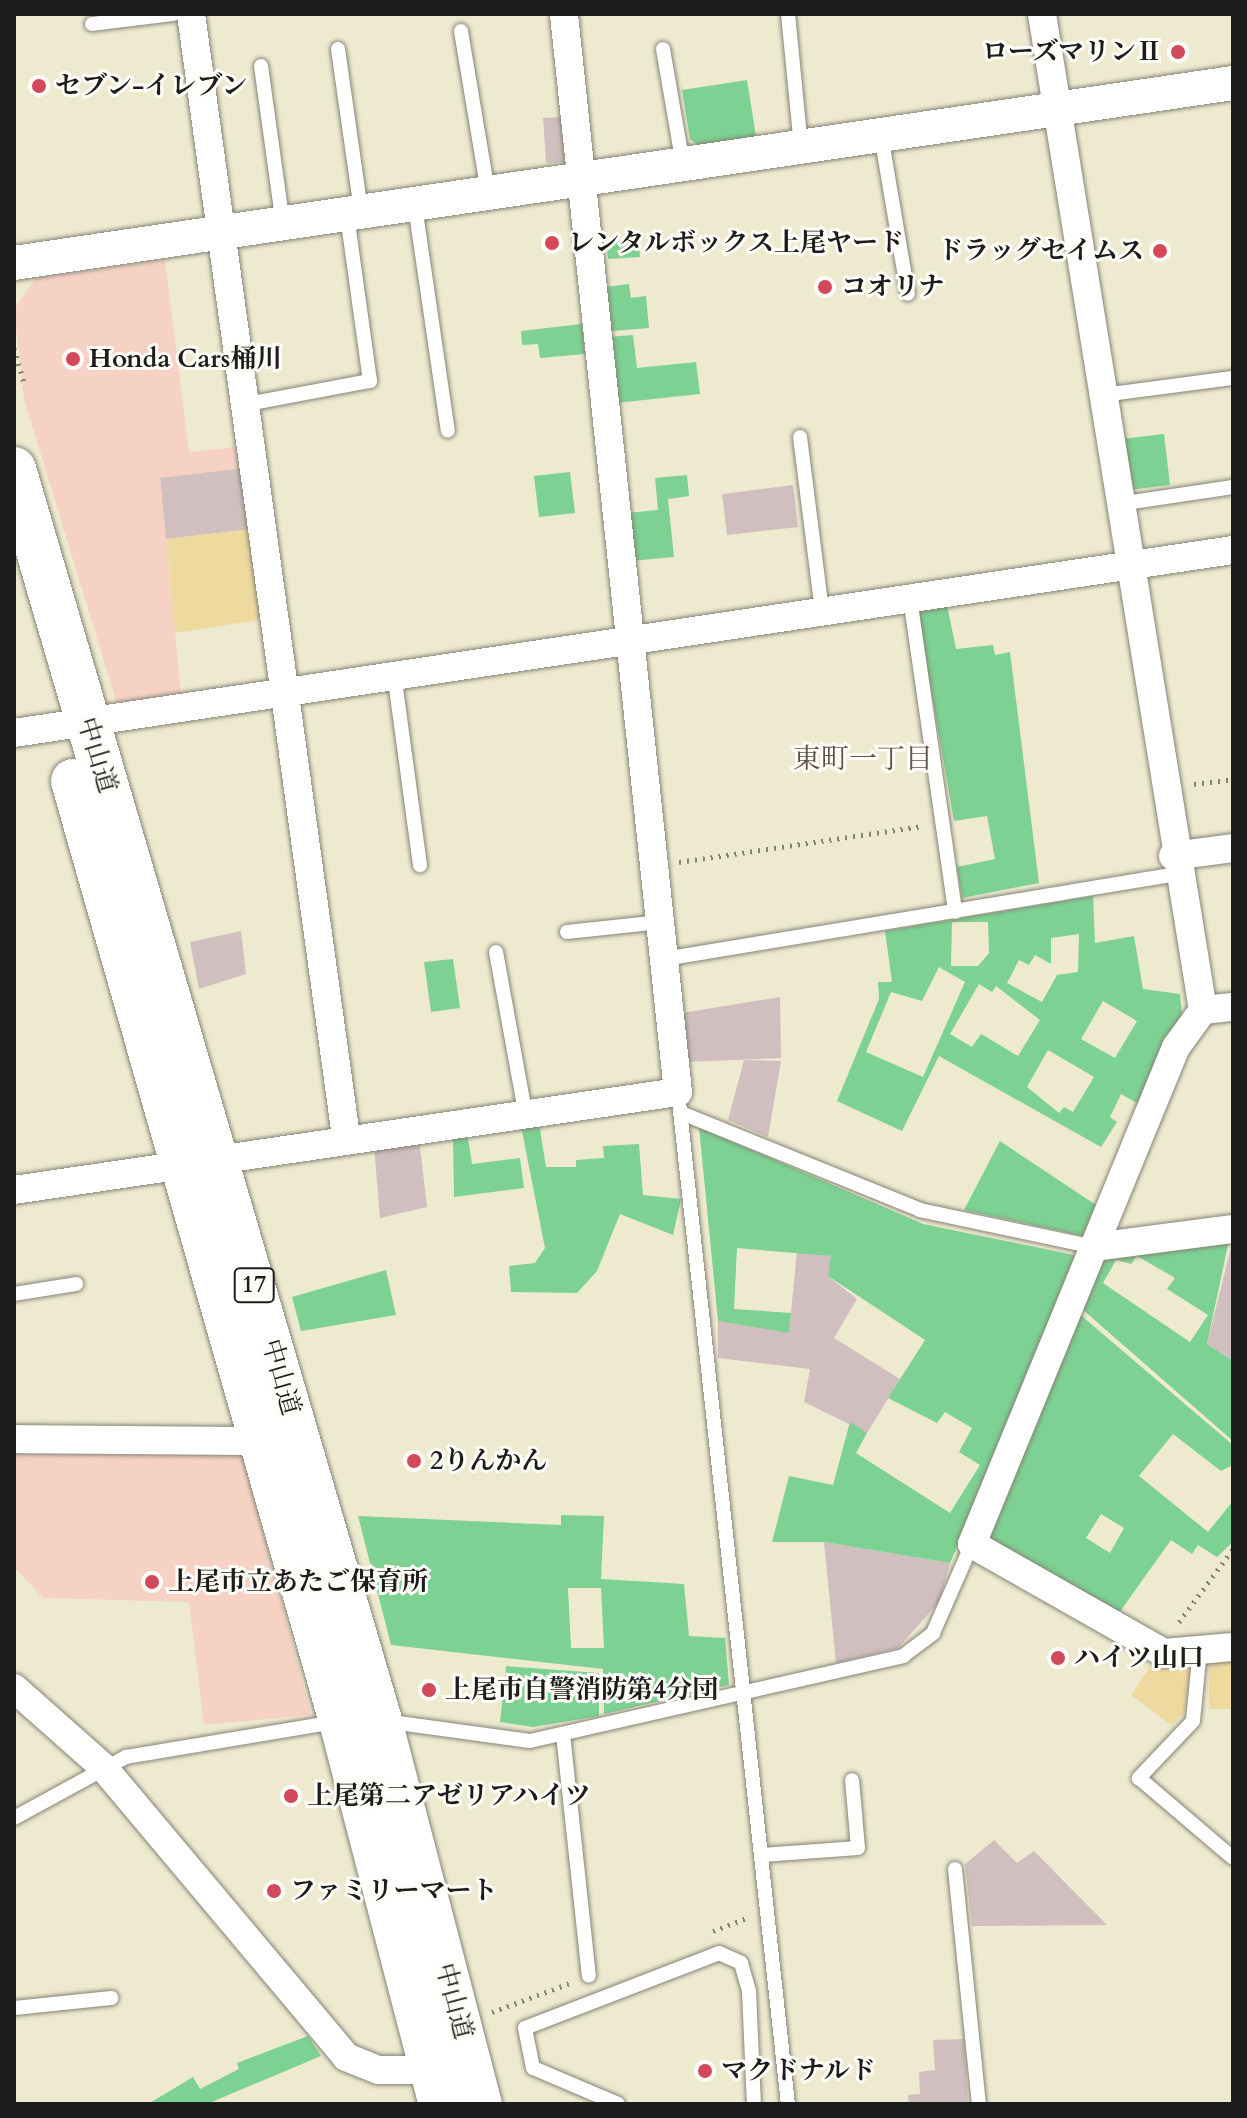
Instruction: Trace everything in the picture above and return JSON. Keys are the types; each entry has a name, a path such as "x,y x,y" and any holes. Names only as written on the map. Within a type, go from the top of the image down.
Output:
{"highway":[{"name":"中山道","path":"14,469 72,723 361,1721 480,2104"},
{"name":"中山道","path":"14,576 72,723"},
{"name":"中山道","path":"199,1160 260,1441 361,1721 437,2087"}],"street":[{"path":"191,14 346,1137"},
{"path":"14,1190 525,1111 681,1103 564,14"},
{"path":"1042,14 1175,865 1203,1010 1176,1047 972,1544 1159,1649 1233,1647"},
{"path":"14,263 415,206 1057,106 1233,83"},
{"path":"14,733 394,673 1233,550"},
{"path":"1175,865 1233,848"},
{"path":"1203,1010 1233,1007"},
{"path":"1094,1247 1233,1229"},
{"path":"14,1439 260,1441"},
{"path":"14,1688 103,1767 346,2057 437,2087"}],"lane":[{"path":"92,24 173,14"},
{"path":"788,14 801,147"},
{"path":"461,31 488,195"},
{"path":"247,404 370,381 338,49"},
{"path":"663,49 683,165"},
{"path":"261,66 283,225"},
{"path":"881,134 908,294"},
{"path":"415,206 448,431"},
{"path":"1103,395 1233,378"},
{"path":"800,437 822,611"},
{"path":"1118,504 1233,487"},
{"path":"910,598 955,912"},
{"path":"394,673 420,865"},
{"path":"664,959 955,912 1175,865"},
{"path":"567,932 660,922"},
{"path":"496,952 525,1111"},
{"path":"681,1103 920,1210 1094,1247"},
{"path":"681,1103 788,2104"},
{"path":"14,1294 76,1284"},
{"path":"14,1818 103,1767 361,1721 530,1741 903,1656 933,1633 972,1544"},
{"path":"1200,1649 1193,1721 1139,1778 1233,1858"},
{"path":"563,1734 589,1976"},
{"path":"762,1855 858,1848 852,1780"},
{"path":"955,1869 979,2104"},
{"path":"618,2104 533,2068 525,2028 719,1953 741,1963 749,1991 754,2104"},
{"path":"14,2008 111,1998"}],"path":[{"path":"14,348 25,386"},
{"path":"654,865 943,823"},
{"path":"1159,1649 1233,1549"}],"shaded area":[{"path":"561,117 565,162 546,163 543,118"},
{"path":"165,260 189,452 242,446 245,468 160,479 181,693 117,704 24,399 14,309 36,278"},
{"path":"245,468 252,529 166,539 160,478"},
{"path":"793,485 798,527 727,535 722,494"},
{"path":"241,931 246,974 199,989 190,942"},
{"path":"780,997 781,1058 687,1062 682,1013"},
{"path":"744,1060 781,1061 768,1137 728,1120"},
{"path":"419,1139 427,1207 380,1218 374,1145"},
{"path":"1233,1239 1233,1361 1207,1344"},
{"path":"797,1251 831,1256 829,1277 857,1299 834,1338 900,1379 867,1433 804,1402 810,1369 718,1358 718,1321 789,1332"},
{"name":"上尾市立あたご保育所","path":"14,1451 243,1454 311,1715 204,1725 189,1602 43,1598 14,1567"},
{"path":"824,1542 950,1563 939,1602 898,1648 836,1663"},
{"path":"994,1840 1017,1863 1034,1851 1107,1925 972,1926 965,1864"},
{"path":"964,2039 968,2104 909,2104 908,2095 920,2094 919,2072 935,2070 933,2040"}],"green space":[{"path":"747,80 756,136 698,145 690,139 682,90"},
{"path":"638,234 640,257 608,259 607,245"},
{"path":"629,284 631,298 646,296 649,328 611,331 606,287"},
{"path":"582,324 585,354 540,358 538,344 522,345 521,331"},
{"path":"633,335 637,368 696,362 700,394 616,403 608,337"},
{"path":"1164,434 1170,485 1128,490 1121,439"},
{"path":"570,472 575,513 539,517 534,476"},
{"path":"687,475 689,496 668,499 674,557 631,561 626,513 658,510 655,478"},
{"path":"947,605 956,649 993,645 995,655 1010,652 1039,883 962,898 957,867 995,859 987,816 954,821 917,609"},
{"path":"1093,896 1095,943 1134,936 1143,989 1180,994 1182,1015 1142,1106 1121,1094 1110,1117 1117,1122 1101,1147 939,1056 902,1131 837,1101 879,999 878,982 892,982 885,931","holes":["952,922 988,922 989,953 978,966 951,966","1079,934 1078,972 1057,975 1042,1002 1007,983 1019,960 1029,965 1035,955 1051,964 1051,938","939,967 965,982 923,1077 866,1052 891,992 922,1001","979,984 992,992 996,986 1040,1020 1018,1056 981,1034 972,1047 950,1034","1103,1001 1137,1021 1115,1058 1081,1039","1048,1050 1094,1077 1073,1112 1064,1107 1059,1113 1027,1087"]},
{"path":"453,959 460,1008 431,1012 424,962"},
{"path":"539,1123 546,1167 576,1167 576,1160 604,1158 603,1146 639,1144 643,1195 681,1199 673,1235 620,1214 597,1271 577,1293 511,1292 509,1266 535,1263 545,1248 521,1126"},
{"path":"699,1127 923,1224 1074,1255 1077,1267 950,1563 824,1542 772,1542 789,1476 833,1485 850,1422 867,1433 856,1453 950,1513 980,1465 959,1452 972,1428 945,1412 937,1423 888,1398 925,1340 828,1276 831,1256 737,1248 734,1309 791,1313 789,1333 718,1321"},
{"path":"467,1132 472,1164 520,1158 524,1188 454,1197 453,1135"},
{"path":"1000,1141 1099,1207 1083,1236 964,1210"},
{"path":"1229,1240 1207,1344 1233,1361 1233,1441 1082,1309 1100,1260","holes":["1137,1256 1175,1278 1167,1289 1208,1315 1190,1342 1103,1283 1116,1260 1131,1264"]},
{"path":"386,1270 396,1315 301,1331 292,1297"},
{"path":"1077,1312 1233,1445 1233,1465 1221,1471 1173,1434 1139,1476 1208,1532 1233,1501 1233,1542 1217,1557 1198,1545 1192,1554 1171,1540 1119,1613 992,1542 987,1528","holes":["1101,1514 1124,1528 1110,1553 1086,1538"]},
{"path":"561,1515 604,1516 601,1579 684,1584 689,1636 725,1638 729,1685 604,1714 603,1669 391,1645 358,1516 561,1525","holes":["568,1588 601,1588 604,1648 571,1648"]},
{"path":"506,1666 599,1673 599,1716 533,1727 500,1722"},
{"path":"308,2036 321,2056 207,2104 148,2104 193,2077 200,2089 239,2069 237,2063"}],"sand":[{"path":"252,529 265,619 175,633 166,539"},
{"path":"1209,1658 1233,1658 1233,1709 1209,1709"},
{"path":"1192,1660 1184,1713 1172,1725 1131,1695 1154,1661"}],"place":[{"name":"ローズマリンⅡ","path":"1178,52"},
{"name":"セブン-イレブン","path":"39,86"},
{"name":"レンタルボックス上尾ヤード","path":"552,243"},
{"name":"ドラッグセイムス","path":"1160,251"},
{"name":"コオリナ","path":"825,287"},
{"name":"Honda Cars桶川","path":"73,359"},
{"name":"2りんかん","path":"414,1461"},
{"name":"上尾市立あたご保育所","path":"152,1582"},
{"name":"ハイツ山口","path":"1058,1658"},
{"name":"上尾市自警消防第4分団","path":"429,1690"},
{"name":"上尾第二アゼリアハイツ","path":"291,1796"},
{"name":"ファミリーマート","path":"274,1891"},
{"name":"マクドナルド","path":"705,2071"}],"district":[{"name":"東町一丁目","path":"863,759"}]}
